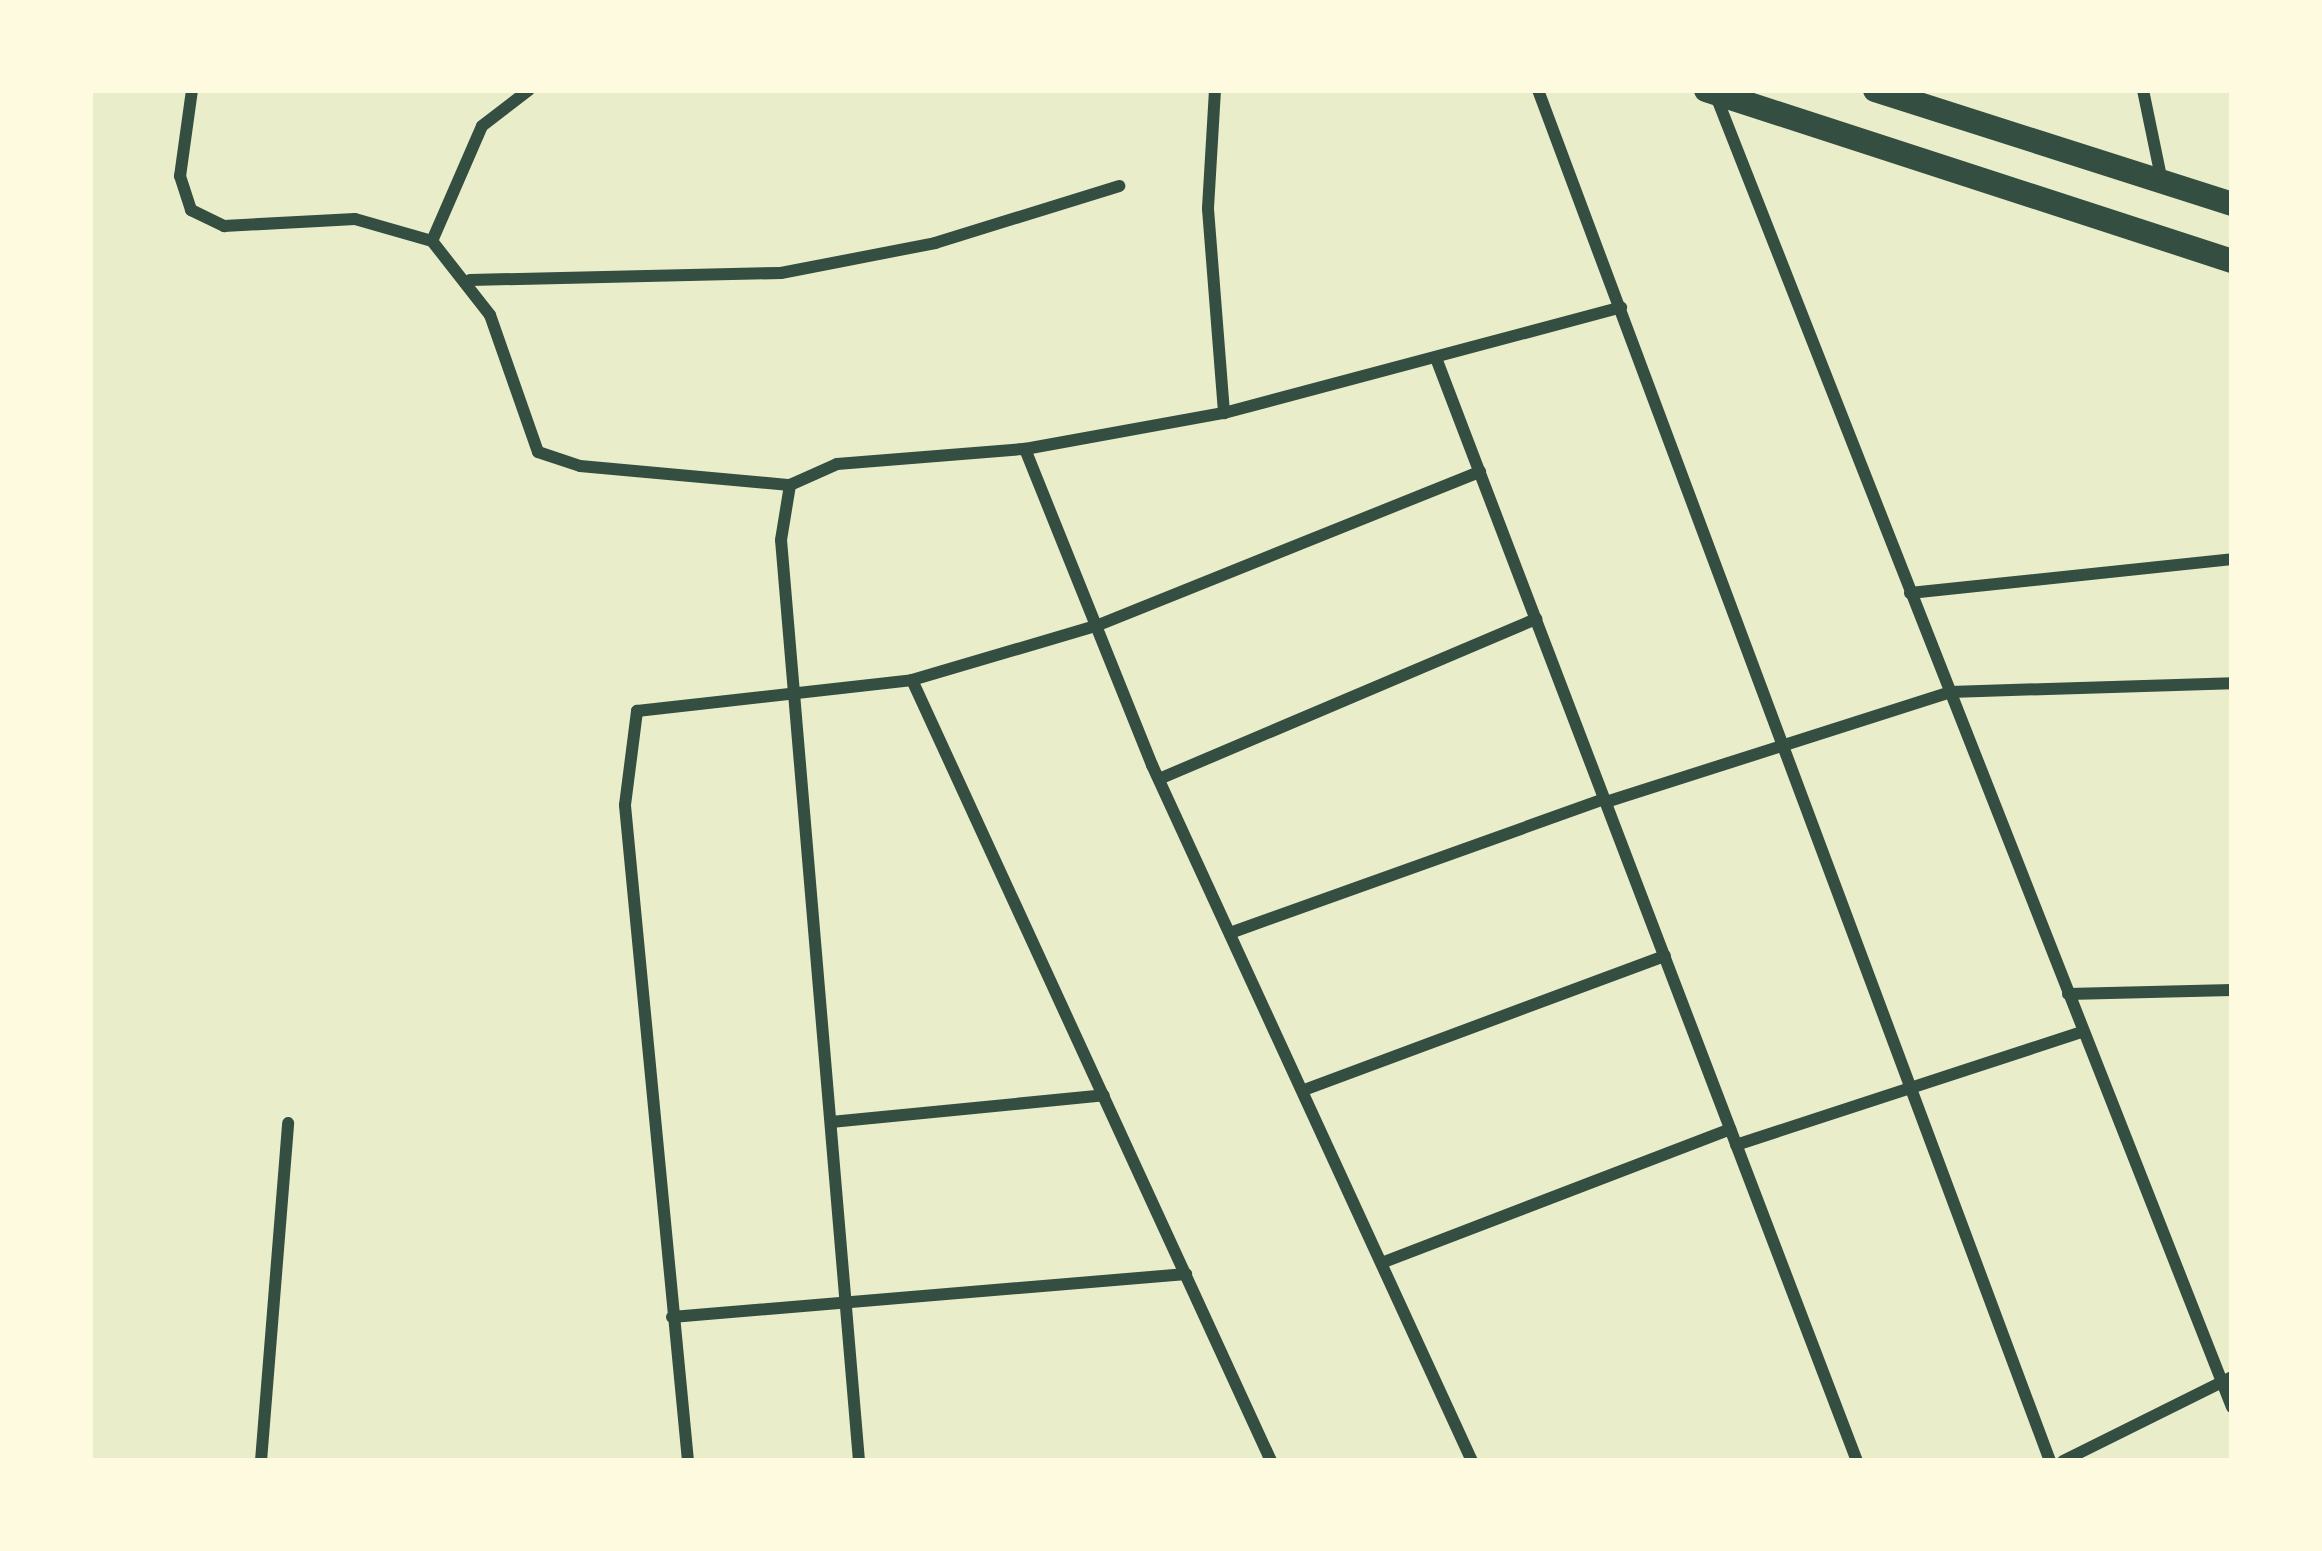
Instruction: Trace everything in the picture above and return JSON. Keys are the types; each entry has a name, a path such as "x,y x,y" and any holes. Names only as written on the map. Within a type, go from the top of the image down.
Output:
{"main road":[{"path":"1876,90 2232,204"},
{"path":"1710,91 2232,261"}],"street":[{"path":"192,90 180,176 191,210 208,221 355,219 432,241 470,280 538,452 580,466 790,485 837,464 1025,448 1224,413 1621,308"},
{"path":"432,241 482,126 529,90"},
{"path":"1215,90 1208,209 1224,413"},
{"path":"1538,90 2050,1461"},
{"path":"2143,90 2162,182"},
{"path":"1710,91 2082,1032 2227,1380 2232,1407"},
{"path":"470,280 782,273 935,243 1119,186"},
{"path":"1436,358 1857,1461"},
{"path":"1025,448 1159,779 1472,1461"},
{"path":"688,1461 625,805 631,721 654,703 794,698 912,680 1096,626 1480,472"},
{"path":"790,485 781,540 860,1461"},
{"path":"1910,593 2232,559"},
{"path":"1159,779 1536,619"},
{"path":"912,680 1271,1461"},
{"path":"1230,933 1605,800 1950,692 2232,683"},
{"path":"1304,1090 1664,956"},
{"path":"2068,994 2232,990"},
{"path":"1736,1145 2082,1032"},
{"path":"831,1122 1104,1095"},
{"path":"260,1461 288,1123"},
{"path":"1384,1262 1730,1129"},
{"path":"672,1317 1186,1274"},
{"path":"2063,1461 2227,1380"}]}
